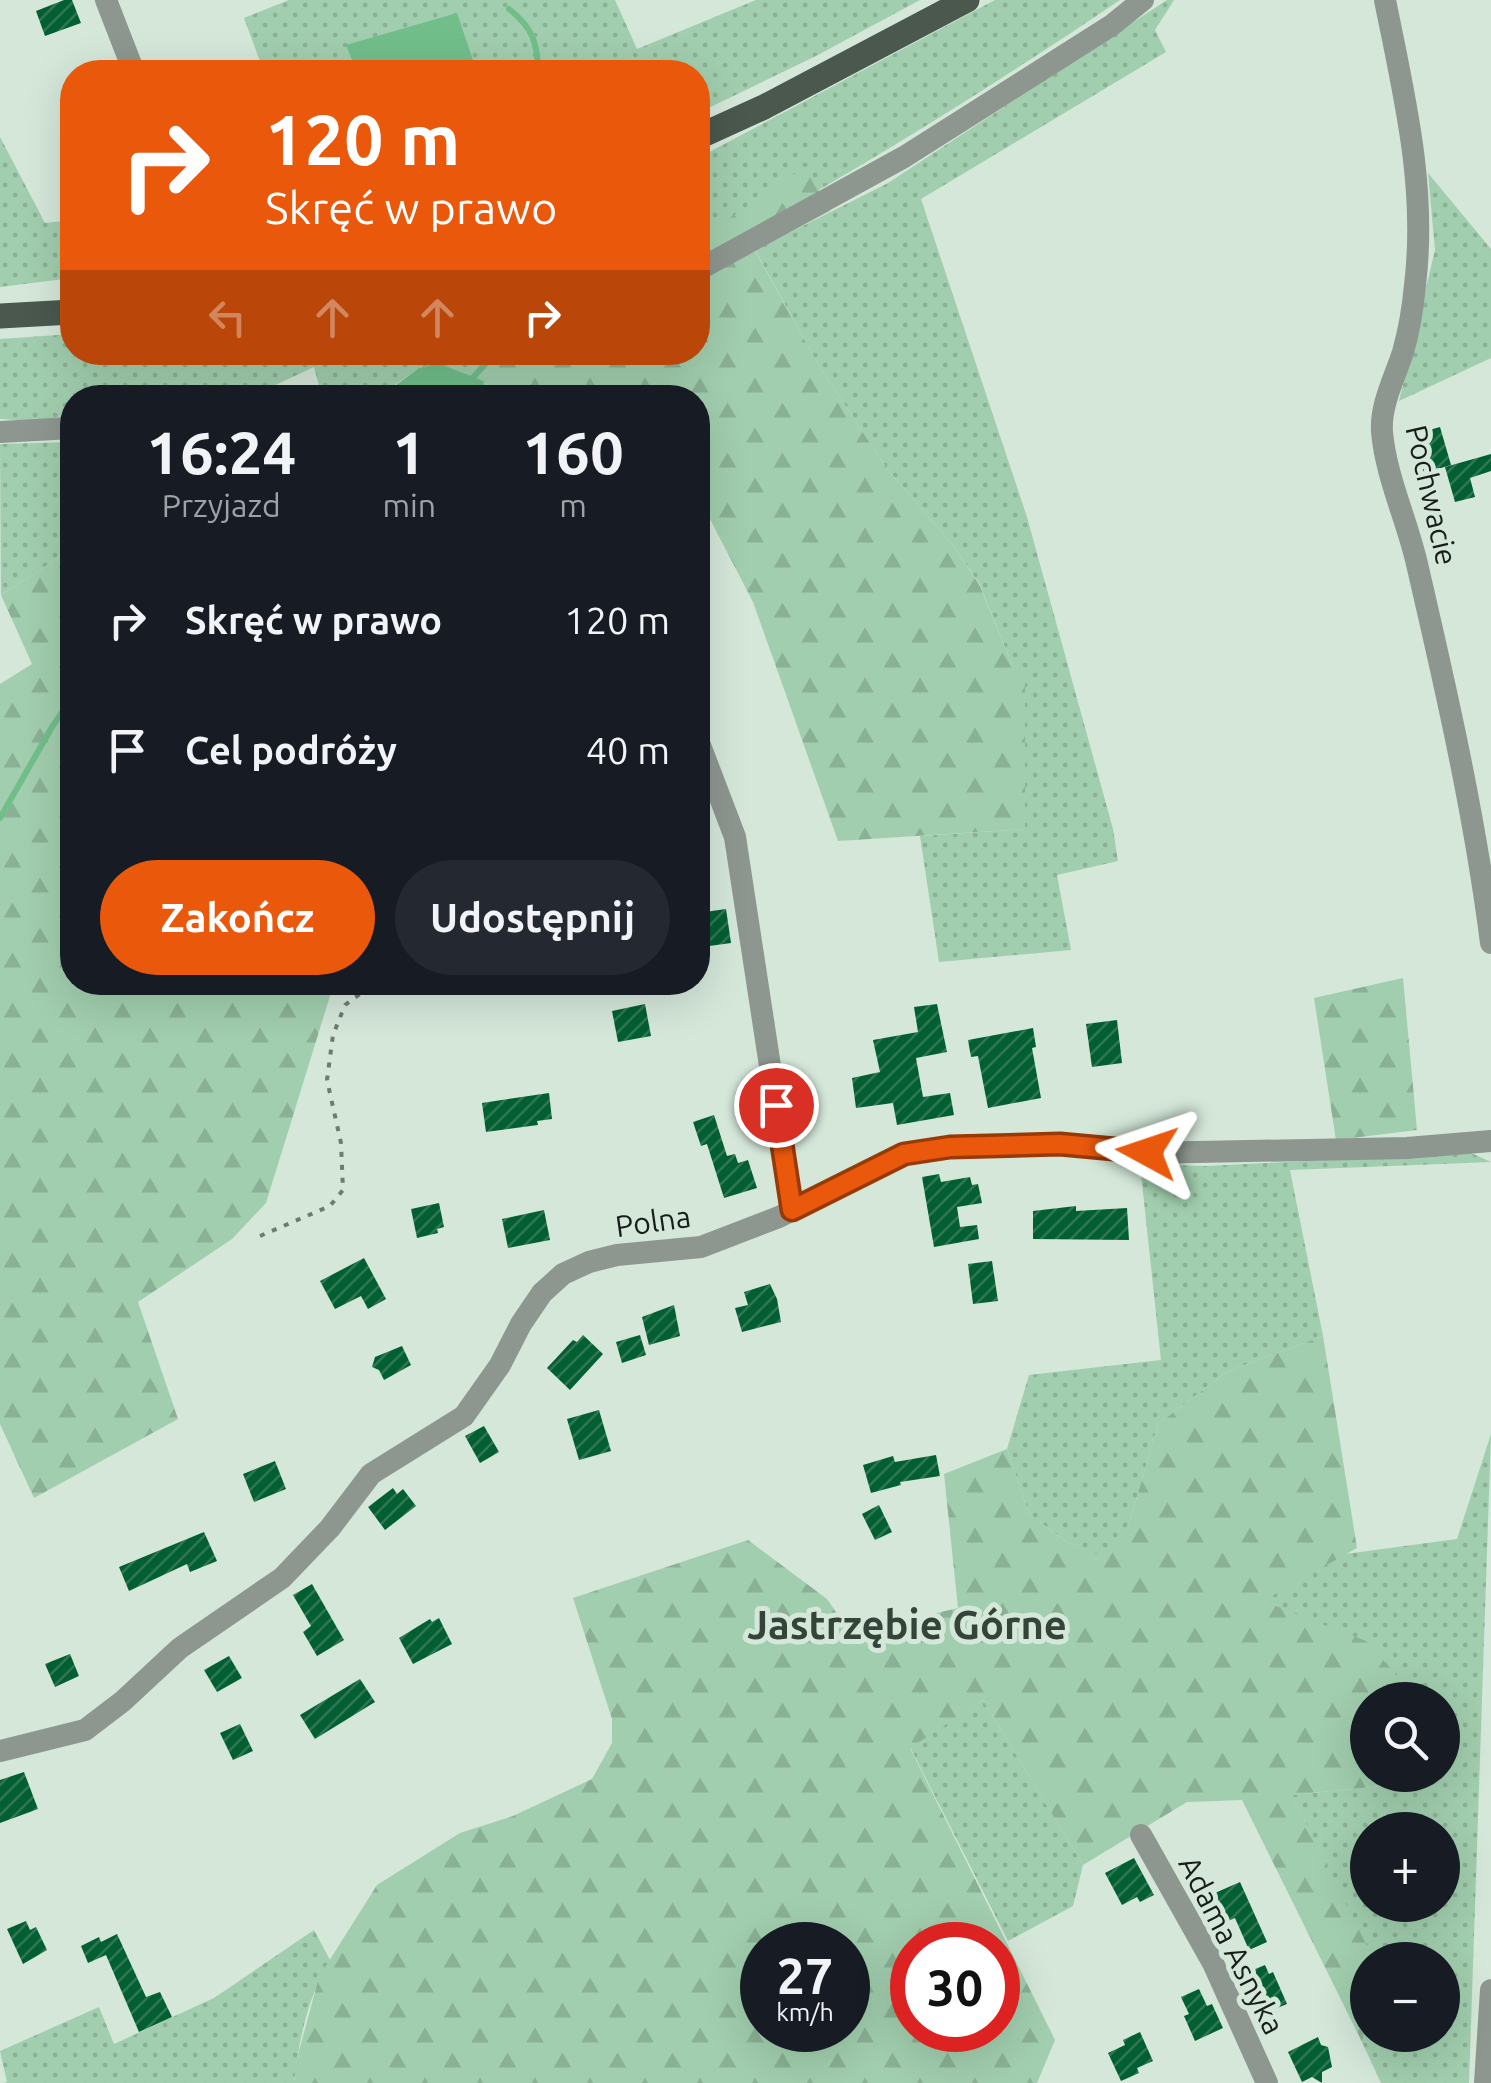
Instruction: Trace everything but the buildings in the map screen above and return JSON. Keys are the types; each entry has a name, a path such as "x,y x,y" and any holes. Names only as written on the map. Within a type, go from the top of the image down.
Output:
{"main road":[{"path":"710,133 967,0"},
{"path":"0,316 60,313"}],"street":[{"path":"106,0 129,60"},
{"path":"710,263 904,157 1112,25 1143,0"},
{"name":"Pochwacie","path":"1385,0 1413,132 1420,228 1404,348 1388,392 1382,427 1385,454 1416,558 1448,704 1482,873 1491,943"},
{"path":"0,432 60,429"},
{"path":"710,771 735,837 792,1210"},
{"name":"Polna","path":"0,1751 86,1730 180,1648 282,1578 330,1528 371,1474 464,1416 500,1366 542,1293 563,1274 590,1262 617,1255 701,1247 792,1210 904,1154 950,1147 1060,1144 1147,1152 1408,1148 1491,1141"},
{"name":"Adama Asnyka","path":"1141,1835 1213,1963 1267,2083"},
{"path":"1485,2083 1491,1990"}],"path":[{"path":"260,1236 330,1206 342,1190 341,1142 327,1080 332,1035 345,1005 358,995"}],"green space":[{"path":"289,0 615,0 637,49 756,0 920,0 710,107 710,60 260,60 244,18"},
{"path":"995,0 1120,0 912,134 710,250 710,152"},
{"path":"1167,0 1174,0 1155,30 1166,52 921,199 1027,517 1113,829 1118,861 1057,875 1071,950 939,962 920,836 1025,829 1025,668 1013,667 980,585 953,545 888,470 819,366 755,250 888,183"},
{"path":"0,137 45,223 60,221 60,280 0,287"},
{"path":"806,166 830,211 755,251 819,366 888,470 953,545 980,586 1013,667 1025,667 1025,829 838,841 753,602 710,519 710,385 483,385 486,365 710,365 710,226 731,217"},
{"path":"1428,173 1491,249 1491,358 1399,401 1435,250"},
{"path":"60,335 60,365 430,365 395,385 319,385 314,367 276,385 60,385 60,420 48,422 0,419 0,339"},
{"path":"443,365 486,365 484,381"},
{"path":"60,442 60,557 1,595 0,444"},
{"path":"60,557 60,995 330,995 266,1203 232,1239 138,1302 178,1419 34,1498 0,1424 0,684 32,664 1,595"},
{"path":"1403,978 1417,1130 1336,1140 1314,998"},
{"path":"1471,1153 1491,1162 1290,1170 1323,1336 1228,1371 1158,1424 1129,1524 1105,1558 1068,1543 1029,1514 1007,1449 1029,1375 1161,1360 1140,1164 1206,1166"},
{"path":"1323,1336 1357,1548 1263,1601 1366,1641 1402,1682 1350,1682 1350,1789 1292,1795 1350,1912 1350,1922 1355,1922 1365,1942 1350,1942 1350,2018 1242,1800 1187,1802 1083,1865 983,1700 910,1748 996,1922 890,1922 890,2052 1020,2052 1020,1970 1055,2040 1037,2083 294,2083 319,1977 377,1885 460,1833 513,1816 592,1779 612,1743 612,1719 573,1598 748,1540 827,1599 844,1624 881,1626 958,1608 944,1474 1007,1449 1029,1514 1068,1543 1105,1557 1129,1524 1158,1424 1228,1371"},
{"path":"1491,1434 1469,2083 1381,2083 1367,2052 1460,2052 1460,1942 1363,1942 1354,1922 1460,1922 1460,1812 1350,1812 1350,1915 1292,1795 1350,1789 1460,1792 1460,1682 1402,1682 1262,1600 1345,1554 1457,1539"},
{"path":"983,1700 1083,1865 1073,1906 1020,1935 1020,1922 998,1922 910,1747"},
{"path":"314,1930 330,1960 306,2019 294,2083 3,2083 7,2082 0,2051 99,2007 114,2044 214,1998"}],"shaded area":[{"path":"457,13 473,60 352,60 346,45"},
{"path":"443,365 484,381 483,385 396,385 419,368"}],"waterway":[{"path":"509,9 532,36 537,60"},
{"path":"470,381 484,365"},
{"path":"0,818 60,715"}],"district":[{"name":"Jastrzębie Górne","path":"907,1624"}],"route":[{"path":"776,1105 792,1210 904,1154 950,1147 1060,1144 1147,1152"}]}
